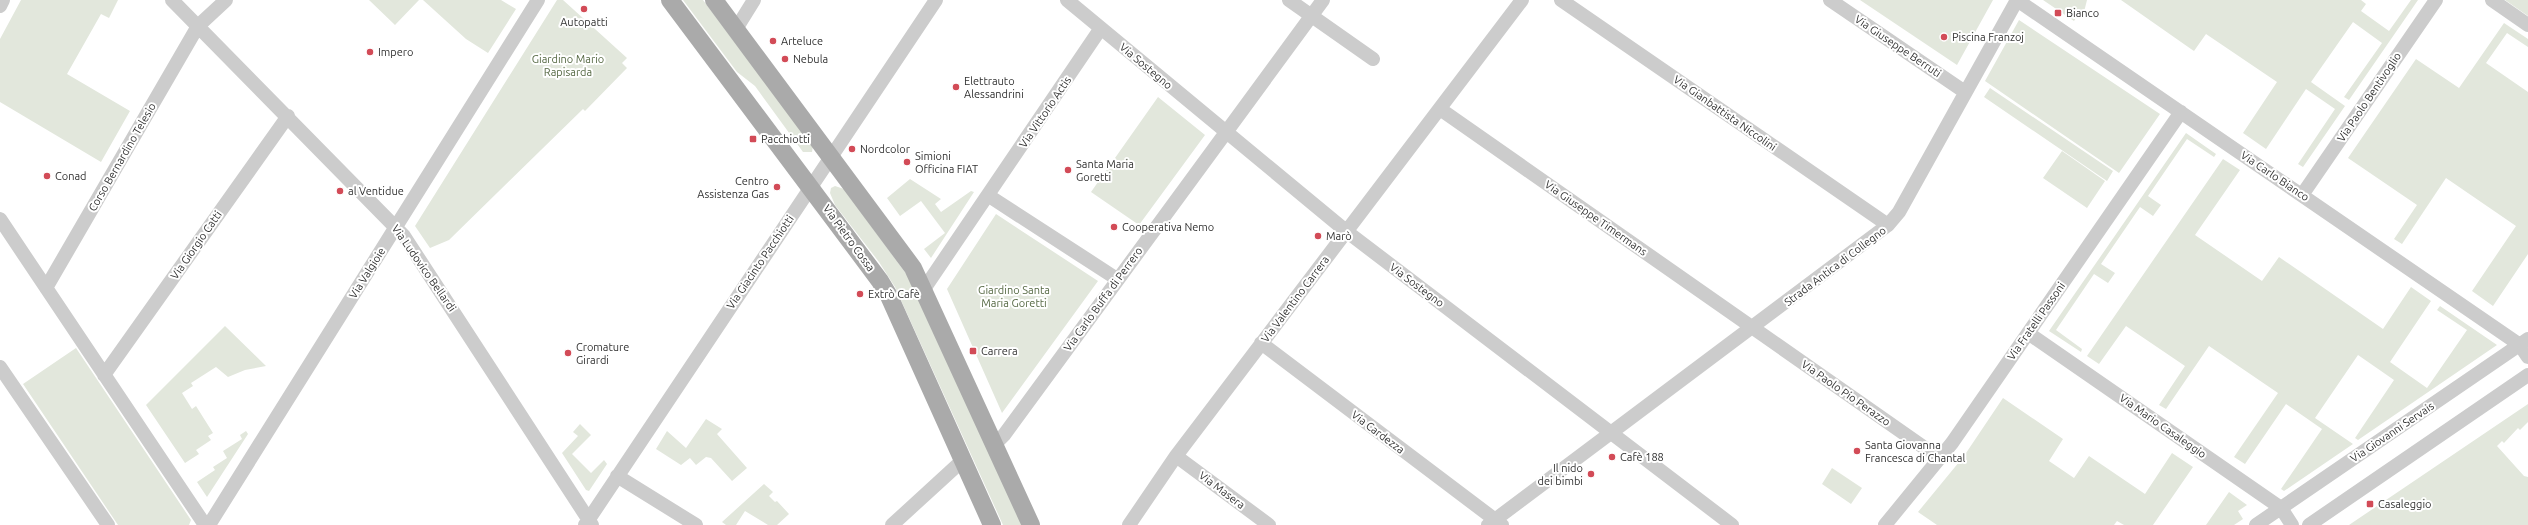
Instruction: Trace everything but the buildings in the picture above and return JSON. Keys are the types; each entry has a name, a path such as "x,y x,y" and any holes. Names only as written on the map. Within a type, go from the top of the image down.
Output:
{"main road":[{"name":"Via Pietro Cossa","path":"670,0 811,187 889,296 992,525"},
{"path":"714,0 900,248 924,289 1031,525"}],"street":[{"path":"0,6 3,0"},
{"name":"Via Ludovico Bellardi","path":"172,0 396,226 406,239 589,523"},
{"path":"198,26 226,0"},
{"name":"Via Valgioie","path":"209,525 538,0"},
{"path":"736,29 754,0"},
{"name":"Via Giacinto Pacchiotti","path":"589,523 617,476 936,0"},
{"name":"Via Sostegno","path":"1067,0 1346,231 1612,433"},
{"path":"1289,0 1373,59"},
{"path":"1225,132 1322,0"},
{"name":"Via Valentino Carrera","path":"1129,525 1176,456 1522,0"},
{"name":"Via Gianbattista Niccolini","path":"1561,0 1888,225"},
{"name":"Via Giuseppe Berruti","path":"1830,0 1965,92"},
{"name":"Strada Antica di Collegno","path":"1495,523 1888,225 1899,212 2017,0"},
{"name":"Via Carlo Bianco","path":"2017,0 2302,195 2524,342 2528,357"},
{"name":"Via Paolo Bentivoglio","path":"2302,195 2436,0"},
{"path":"2492,0 2528,25"},
{"name":"Corso Bernardino Telesio","path":"46,288 198,26"},
{"name":"Via Vittorio Actis","path":"924,289 989,196 1101,28"},
{"name":"Via Giuseppe Timermans","path":"1440,109 1752,328"},
{"name":"Via Fratelli Passoni","path":"1885,525 1939,458 2028,333 2181,112"},
{"name":"Via Giorgio Catti","path":"104,375 288,116"},
{"name":"Via Carlo Buffa di Perrero","path":"994,445 1004,435 1225,132"},
{"path":"989,196 1118,279"},
{"path":"0,220 205,525"},
{"name":"Via Paolo Pio Perazzo","path":"1752,328 1939,458"},
{"name":"Via Mario Casaleggio","path":"2028,333 2281,508 2292,525"},
{"name":"Via Giovanni Servais","path":"2256,525 2524,342"},
{"name":"Via Cardezza","path":"1261,343 1495,523"},
{"path":"0,367 108,525"},
{"path":"2309,525 2528,375"},
{"path":"1612,433 1732,525"},
{"name":"Via Masera","path":"1176,456 1269,525"},
{"path":"892,525 963,460"},
{"path":"617,476 696,525"}],"green space":[{"path":"21,0 118,0 109,18 101,14 67,74 130,111 101,162 0,102 0,39"},
{"path":"369,0 419,0 395,25"},
{"path":"423,0 501,0 516,9 488,53 466,39"},
{"name":"Giardino Mario Rapisarda","path":"557,0 563,0 627,58 622,63 627,68 585,111 583,109 449,240 430,248 415,226"},
{"path":"683,0 703,0 813,146 812,152 803,152 755,86 737,72"},
{"name":"Piscina Franzoj","path":"1860,0 1993,0 1957,65"},
{"path":"2043,0 2087,0 2083,16 2079,13 2074,21"},
{"path":"2121,0 2361,0 2366,4 2361,11 2389,31 2411,0 2418,0 2349,100 2344,97 2382,43 2353,22 2311,82 2345,106 2303,167 2298,164 2335,109 2306,89 2266,149 2243,133 2277,82 2206,34 2194,51"},
{"path":"2505,0 2528,0 2528,16"},
{"path":"2019,20 2160,114 2119,173 1985,81"},
{"path":"2504,23 2528,39 2528,47 2507,33 2486,63 2528,92 2528,254 2493,306 2472,291 2516,226 2446,178 2402,244 2394,239 2417,205 2348,158 2416,59 2459,88"},
{"path":"1990,88 2113,171 2107,181 1984,97"},
{"path":"1158,97 1205,135 1139,225 1091,192"},
{"path":"2186,133 2216,154 2214,157 2187,139 2148,196 2161,205 2153,216 2140,207 2101,264 2115,273 2108,283 2094,274 2056,330 2082,349 2081,352 2049,331"},
{"path":"2062,151 2105,181 2087,208 2043,178"},
{"path":"2223,159 2240,170 2195,235 2262,281 2279,257 2383,329 2411,287 2431,301 2390,362 2427,388 2467,330 2437,310 2440,306 2497,345 2358,440 2355,438 2394,380 2358,355 2315,418 2353,444 2284,491 2281,489 2322,429 2286,404 2245,464 2234,457 2278,393 2209,346 2166,409 2159,405 2185,366 2126,326 2099,364 2087,356"},
{"path":"910,179 941,199 935,204 941,212 971,191 974,192 931,258 924,249 945,233 921,201 900,216 887,198"},
{"path":"835,186 844,189 907,275 1022,525 1003,525 895,287 879,262 835,205 830,193 831,188"},
{"name":"Giardino Santa Maria Goretti","path":"996,214 1098,281 1002,413 947,289"},
{"path":"225,326 266,366 245,370 228,377 216,367 191,383 193,386 182,393 192,409 196,406 213,433 208,436 211,440 196,450 199,454 185,463 146,405"},
{"path":"76,348 191,520 189,525 118,525 23,384"},
{"path":"2003,398 2063,439 2049,461 2074,478 2089,456 2145,494 2172,453 2193,467 2153,525 2124,525 2117,521 2114,525 1937,525 1918,512 1964,456"},
{"path":"2528,404 2528,422 2520,430 2518,428 2504,443 2502,441 2497,446 2524,476 2528,477 2528,525 2349,525"},
{"path":"706,419 722,429 717,434 747,468 732,481 711,458 706,457 696,465 690,458 681,465 656,449 667,431 686,448"},
{"path":"580,424 591,435 572,454 591,473 604,460 607,464 589,491 586,490 562,453 578,436 573,432"},
{"path":"246,431 248,434 207,497 197,482 215,470 213,467 227,458 223,451 242,439 240,435"},
{"path":"1832,468 1862,488 1851,504 1822,484"},
{"path":"764,484 773,492 769,496 775,502 777,501 789,514 777,525 768,525 745,511 736,525 726,525 722,522"},
{"path":"2229,492 2247,505 2238,511 2243,519 2234,525 2206,525"}],"place":[{"name":"Autopatti","path":"584,9"},
{"name":"Bianco","path":"2058,13"},
{"name":"Piscina Franzoj","path":"1944,37"},
{"name":"Arteluce","path":"773,41"},
{"name":"Impero","path":"370,52"},
{"name":"Nebula","path":"785,59"},
{"name":"Elettrauto Alessandrini","path":"956,87"},
{"name":"Pacchiotti","path":"753,139"},
{"name":"Nordcolor","path":"852,149"},
{"name":"Simioni Officina FIAT","path":"907,162"},
{"name":"Santa Maria Goretti","path":"1068,170"},
{"name":"Conad","path":"47,176"},
{"name":"Centro Assistenza Gas","path":"777,187"},
{"name":"al Ventidue","path":"340,191"},
{"name":"Cooperativa Nemo","path":"1114,227"},
{"name":"Marò","path":"1318,236"},
{"name":"Extrò Cafè","path":"860,294"},
{"name":"Carrera","path":"973,351"},
{"name":"Cromature Girardi","path":"568,353"},
{"name":"Santa Giovanna Francesca di Chantal","path":"1857,451"},
{"name":"Cafè 188","path":"1612,457"},
{"name":"Il nido dei bimbi","path":"1591,474"},
{"name":"Casaleggio","path":"2370,504"}]}
